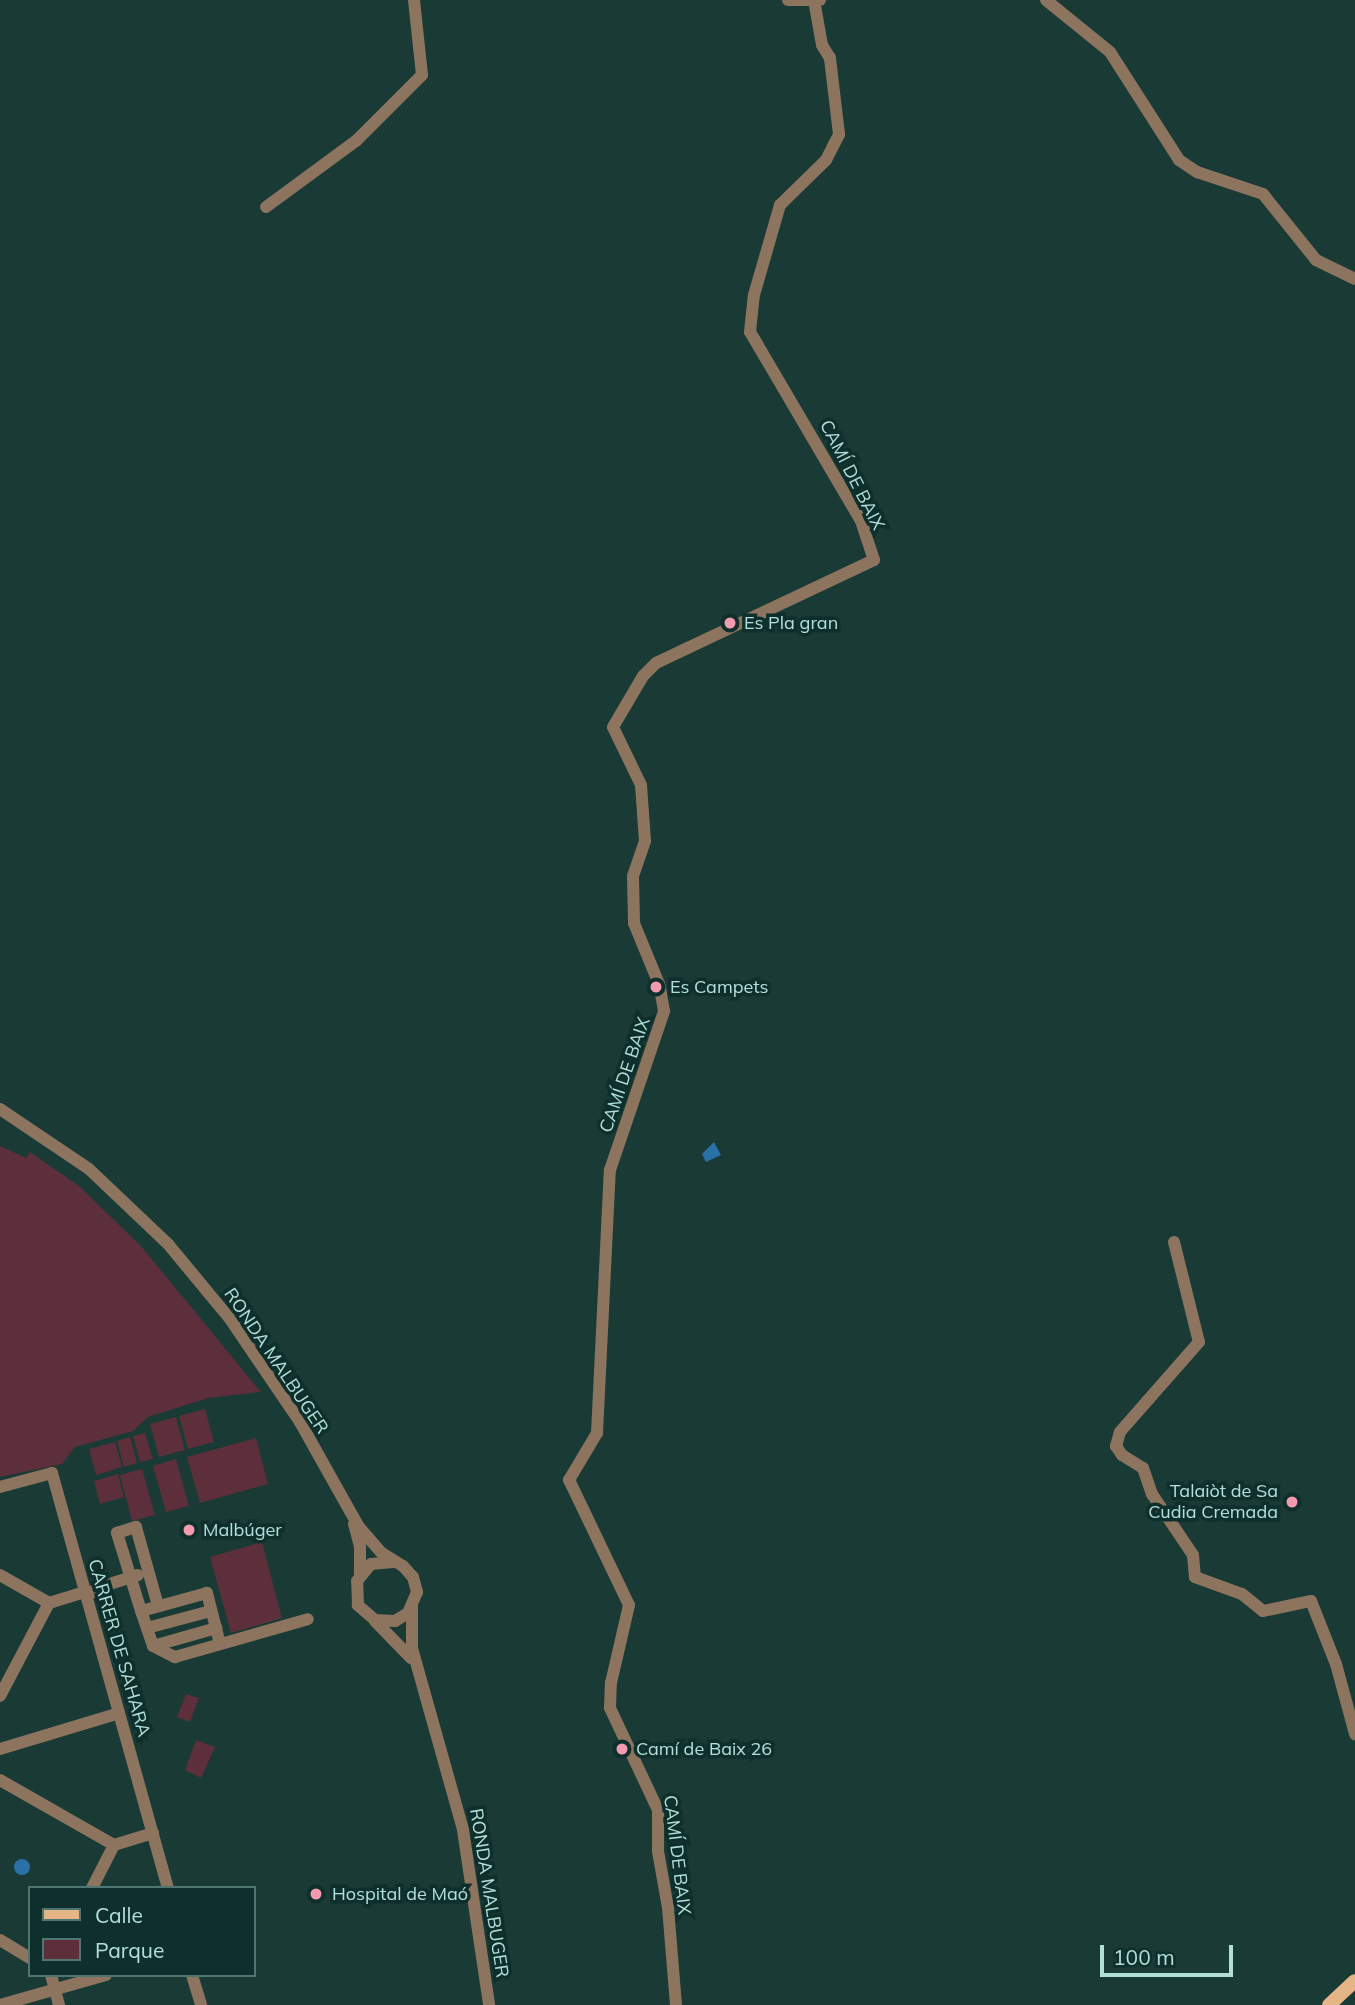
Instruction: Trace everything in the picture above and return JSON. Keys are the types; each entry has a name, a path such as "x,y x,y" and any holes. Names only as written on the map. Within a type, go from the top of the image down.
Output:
{"main road":[{"path":"1329,2005 1355,1981"}],"street":[{"path":"266,207 356,141 422,75 414,0"},
{"path":"788,0 816,0"},
{"name":"CAMÍ DE BAIX","path":"676,2005 658,1810 610,1708 611,1683 629,1605 569,1480 597,1433 610,1170 664,1011 659,984 634,923 633,876 645,841 641,785 612,727 643,676 656,663 874,559 861,521 750,332 754,295 780,205 819,169 836,142 840,122 816,0"},
{"path":"1046,0 1110,52 1179,160 1196,172 1264,194 1316,260 1355,279"},
{"name":"RONDA MALBUGER","path":"0,1109 89,1169 168,1244 238,1330 300,1422 348,1511 377,1548 396,1562"},
{"path":"1174,1242 1199,1342 1120,1432 1116,1446 1122,1455 1143,1468 1152,1494 1193,1555 1195,1577 1242,1594 1263,1611 1311,1601 1336,1664 1355,1734"},
{"name":"CARRER DE SAHARA","path":"0,1488 52,1473 88,1590 167,1886"},
{"name":"RONDA MALBUGER","path":"348,1511 360,1547 359,1575"},
{"path":"158,1606 136,1527 117,1533 153,1646 175,1657 308,1619"},
{"path":"396,1562 409,1571 416,1584 412,1607 395,1621 374,1620 356,1599 359,1575 372,1564 396,1562"},
{"path":"0,1696 49,1603 148,1572"},
{"path":"0,1575 49,1603"},
{"path":"141,1611 207,1593 220,1644"},
{"name":"RONDA MALBUGER","path":"412,1607 410,1633 416,1667 463,1830 489,2005"},
{"path":"147,1628 211,1611"},
{"name":"RONDA MALBUGER","path":"374,1620 402,1646 416,1667"},
{"path":"153,1646 216,1628"},
{"path":"0,1749 119,1713"},
{"path":"0,1780 114,1845"},
{"path":"93,1886 114,1845 153,1833"},
{"path":"0,1940 28,1957"},
{"path":"52,1977 59,2005"},
{"path":"0,2005 99,1977"},
{"path":"193,1977 201,2005"}],"green space":[{"path":"0,1146 26,1158 30,1152 79,1186 141,1246 261,1392 208,1398 148,1417 133,1431 75,1447 62,1464 0,1477"},
{"path":"205,1409 214,1442 188,1449 179,1416"},
{"path":"176,1417 185,1450 159,1457 150,1424"},
{"path":"145,1433 153,1459 140,1462 133,1436"},
{"path":"130,1437 137,1463 124,1467 117,1441"},
{"path":"256,1438 268,1484 200,1503 187,1457"},
{"path":"115,1442 122,1467 96,1475 89,1449"},
{"path":"176,1459 189,1506 166,1512 153,1466"},
{"path":"142,1469 155,1515 132,1521 120,1475"},
{"path":"118,1474 124,1497 100,1504 94,1481"},
{"path":"262,1542 282,1618 231,1633 210,1557"},
{"path":"186,1694 199,1698 190,1722 177,1717"},
{"path":"196,1740 215,1747 201,1778 185,1770"}],"water":[{"path":"714,1142 721,1155 706,1162 702,1154"},
{"path":"22,1859 28,1861 28,1873 22,1875 16,1873 14,1867 16,1861"}],"place":[{"name":"Es Pla gran","path":"730,623"},
{"name":"Es Campets","path":"656,987"},
{"name":"Talaiòt de Sa Cudia Cremada","path":"1292,1502"},
{"name":"Malbúger","path":"189,1530"},
{"name":"Camí de Baix 26","path":"622,1749"},
{"name":"Hospital de Maó","path":"316,1894"}]}
